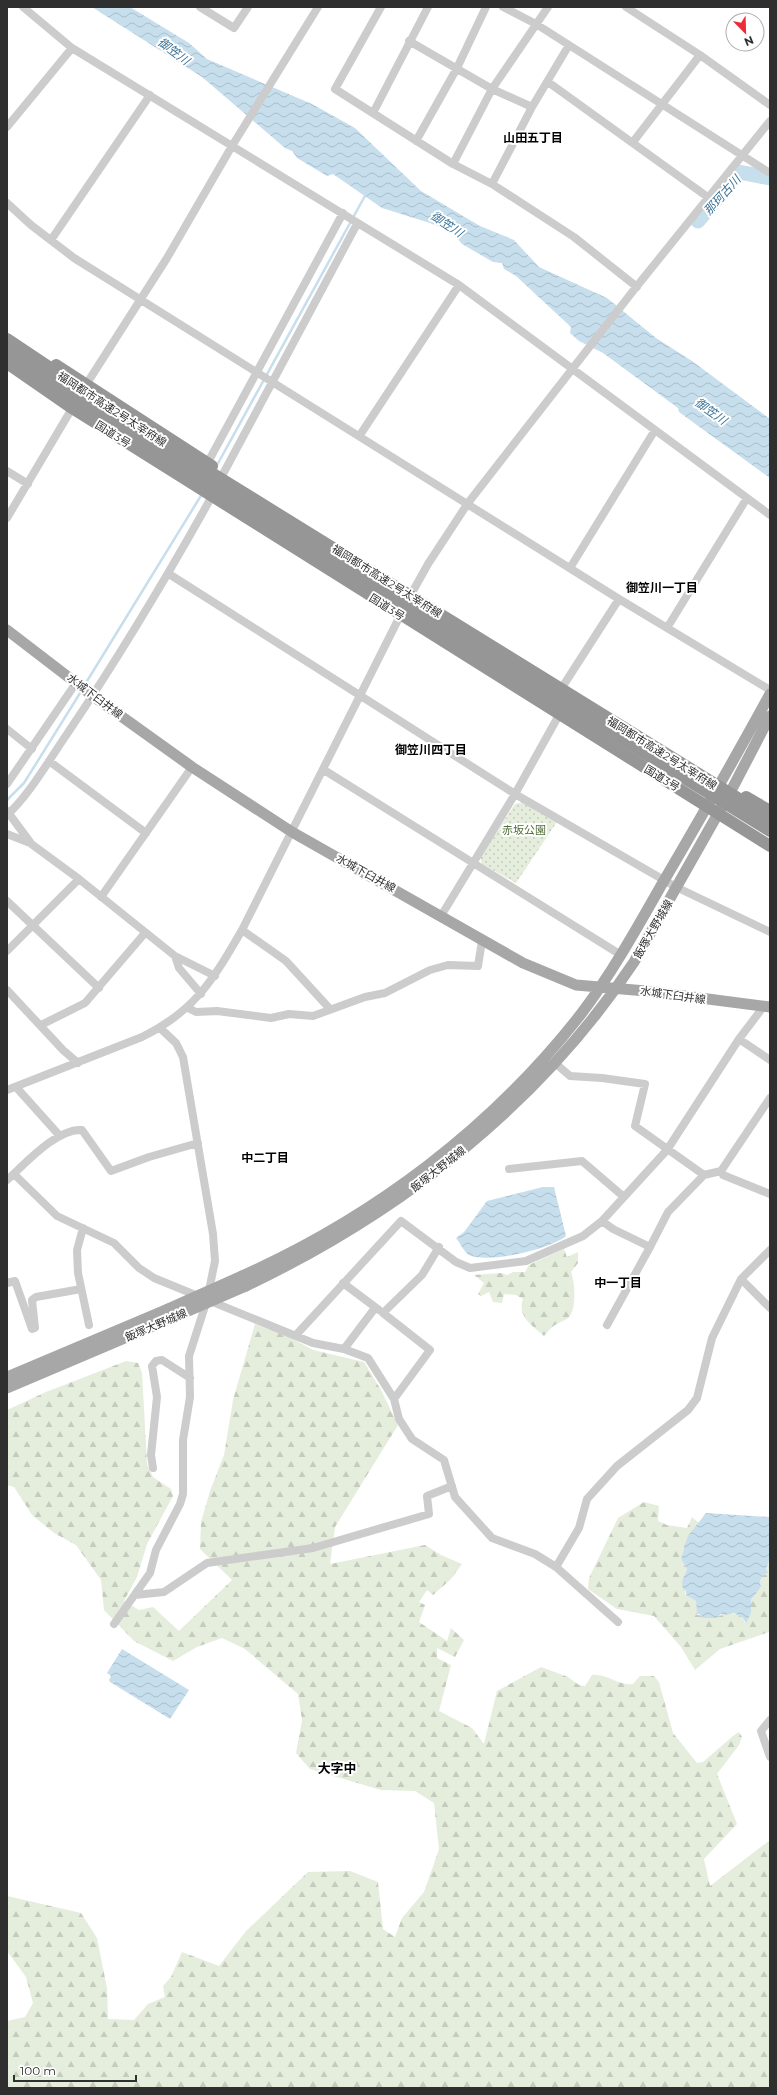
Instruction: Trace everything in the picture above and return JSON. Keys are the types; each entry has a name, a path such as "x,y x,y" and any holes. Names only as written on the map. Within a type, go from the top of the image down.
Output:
{"highway":[{"path":"7,332 223,474 564,686 770,810"},
{"name":"福岡都市高速2号太宰府線","path":"7,339 155,438 770,818"},
{"name":"福岡都市高速2号太宰府線","path":"7,352 147,446 770,831"},
{"name":"国道3号","path":"7,363 72,408 400,615 708,805 770,846"}],"main road":[{"name":"水城下臼井線","path":"7,630 93,696 192,767 292,832 523,964 576,985 617,987 767,1007"},
{"path":"727,785 770,694"},
{"path":"727,785 770,716"},
{"name":"飯塚大野城線","path":"244,1281 324,1236 372,1206 448,1149 505,1098 551,1050 600,986 621,954 708,805 727,785"},
{"name":"飯塚大野城線","path":"7,1388 328,1244 414,1189 467,1147 500,1118 555,1063 617,987 634,962 718,813 727,785"},
{"name":"飯塚大野城線","path":"7,1377 170,1314"}],"street":[{"path":"23,7 72,48 342,213 357,224 459,285 575,367 655,430 770,515"},
{"path":"200,7 234,28 248,7"},
{"path":"7,518 86,384 139,299 167,258 232,146 318,7"},
{"path":"382,7 335,89 453,164 492,184 574,237 635,289"},
{"path":"416,141 457,68 486,7"},
{"path":"503,7 536,24 744,155 770,173"},
{"path":"453,164 492,89 548,7"},
{"path":"626,7 770,105"},
{"path":"372,113 409,41 424,8"},
{"path":"409,41 492,89 532,107"},
{"path":"492,184 532,107 569,45"},
{"path":"7,127 72,48"},
{"path":"633,142 700,56"},
{"path":"548,82 709,198"},
{"path":"51,240 150,95"},
{"path":"7,1090 78,1063 160,1028 188,1008 201,994 215,976 242,930 324,770 412,592 468,503 635,289 770,121"},
{"path":"8,206 74,258 360,435 619,599 770,690"},
{"path":"208,464 342,213"},
{"path":"223,474 357,224"},
{"path":"360,435 459,285"},
{"path":"570,568 655,430"},
{"path":"7,471 28,484"},
{"path":"30,843 8,813 49,761 93,696 169,574 212,496"},
{"path":"667,628 747,498"},
{"path":"169,574 515,794 676,887 770,932"},
{"path":"564,686 619,599"},
{"path":"7,784 76,683"},
{"path":"441,916 515,794 559,714"},
{"path":"7,729 32,749"},
{"path":"49,761 146,833"},
{"path":"101,897 192,767"},
{"path":"324,770 621,954"},
{"path":"7,834 30,843 79,879 175,956 215,976"},
{"path":"7,951 79,879"},
{"path":"7,902 99,988"},
{"path":"242,930 286,961 330,1009"},
{"path":"41,1025 85,1003 145,933"},
{"path":"188,1008 196,1012 218,1011 270,1018 289,1014 313,1016 384,992 430,970 448,965 478,966 482,941"},
{"path":"175,956 179,968 201,994"},
{"path":"7,990 63,1050 78,1063"},
{"path":"296,1335 401,1221 439,1247 456,1262 470,1268 526,1261 583,1236 602,1221 667,1150 739,1039 767,1007"},
{"path":"114,1624 150,1573 156,1550 180,1504 183,1494 183,1440 190,1397 189,1356 207,1300 215,1262 213,1234 183,1057 176,1043 160,1028"},
{"path":"739,1039 770,1060"},
{"path":"555,1063 570,1076 602,1078 645,1084 635,1126 704,1175"},
{"path":"16,1087 59,1135"},
{"path":"606,1325 668,1212 704,1175 721,1172 770,1098"},
{"path":"7,1180 59,1135 73,1129 82,1130 111,1171 149,1157 198,1143"},
{"path":"509,1169 582,1161 624,1197"},
{"path":"721,1172 723,1175 770,1194"},
{"path":"14,1174 57,1216 114,1243 139,1268 154,1278 313,1343 344,1349 368,1358 394,1399 399,1419 412,1438 444,1460 455,1497 492,1538 535,1554 556,1567 618,1622"},
{"path":"602,1221 650,1247"},
{"path":"83,1228 77,1250 81,1289 89,1326"},
{"path":"382,1313 422,1275 439,1247"},
{"path":"556,1567 578,1528 587,1500 617,1466 688,1410 697,1398 712,1338 741,1279 770,1250"},
{"path":"741,1279 770,1308"},
{"path":"7,1283 15,1281 32,1329 35,1328 36,1320 32,1300 36,1297 81,1289"},
{"path":"343,1283 430,1350 394,1399"},
{"path":"344,1349 375,1308"},
{"path":"153,1468 151,1454 157,1397 152,1366 156,1362 162,1360 190,1378"},
{"path":"135,1595 164,1592 207,1563 313,1548 428,1514 427,1496 452,1486"},
{"path":"770,1720 760,1731 770,1757"}],"green space":[{"name":"赤坂公園","path":"523,802 557,822 516,883 482,864 480,857 515,804"},
{"path":"564,1249 567,1257 578,1252 578,1263 571,1272 574,1289 573,1309 568,1318 554,1326 544,1336 530,1324 524,1316 522,1311 523,1299 516,1295 504,1294 502,1303 493,1302 489,1292 481,1296 478,1294 484,1283 474,1275 501,1273 507,1275 513,1272 525,1272 529,1265"},
{"path":"255,1324 289,1337 313,1350 364,1362 381,1390 398,1425 335,1527 330,1564 425,1545 441,1555 462,1564 451,1579 433,1595 427,1590 419,1602 425,1605 419,1622 447,1641 451,1628 464,1640 455,1657 437,1648 437,1658 451,1665 439,1711 472,1728 484,1744 497,1691 541,1667 568,1677 579,1685 585,1686 592,1675 603,1676 628,1684 633,1684 640,1676 654,1676 659,1682 673,1733 697,1763 703,1762 739,1732 742,1737 739,1745 717,1774 737,1824 704,1859 710,1886 770,1840 770,2088 7,2088 7,2021 25,2017 33,2003 26,1977 7,1951 7,1896 81,1913 97,1938 107,1988 108,2019 134,2020 148,2004 165,1997 163,1986 171,1977 182,1952 219,1966 246,1931 308,1872 350,1871 378,1882 383,1929 395,1937 402,1918 424,1892 439,1849 434,1803 415,1791 381,1790 310,1769 296,1753 302,1720 298,1694 245,1649 222,1638 197,1647 173,1661 134,1641 104,1610 101,1580 76,1545 54,1533 32,1515 14,1487 7,1485 7,1410 46,1392 126,1361 138,1363 142,1373 147,1464 153,1477 171,1489 173,1496 147,1544 137,1577 124,1601 139,1610 153,1607 179,1631 232,1580 200,1549 201,1522 210,1491 224,1455 233,1400"},
{"path":"644,1502 659,1506 658,1521 667,1525 687,1528 692,1517 699,1523 688,1539 681,1559 687,1569 682,1581 686,1590 685,1594 696,1601 698,1613 696,1615 705,1618 712,1618 729,1613 743,1618 745,1623 751,1613 751,1600 761,1587 760,1581 763,1575 767,1574 766,1569 770,1558 769,1632 720,1649 695,1670 681,1647 654,1616 617,1609 588,1589 589,1578 618,1518"}],"water":[{"name":"御笠川","path":"92,7 130,7 189,43 207,59 312,104 355,128 421,191 480,226 514,240 539,267 607,298 656,338 692,361 770,419 770,478 679,412 678,408 603,353 579,341 570,333 571,327 516,276 504,269 502,263 493,262 462,244 453,233 430,223 382,208 333,174 327,176 297,158 292,151 285,148 202,77"},
{"path":"543,1187 554,1187 566,1236 547,1246 519,1254 490,1258 469,1255 465,1252 456,1238 464,1232 487,1201"},
{"path":"706,1513 770,1517 770,1558 766,1569 768,1573 763,1575 760,1581 761,1587 751,1600 751,1613 746,1623 743,1618 734,1613 725,1615 721,1614 716,1618 703,1618 699,1614 695,1614 697,1613 696,1601 686,1595 686,1590 683,1589 682,1581 687,1569 681,1559 688,1536"},
{"path":"122,1649 189,1690 170,1719 110,1682 109,1680 111,1676 107,1673"}],"waterway":[{"name":"那珂古川","path":"698,221 739,172 770,178"},
{"path":"216,467 366,194"},
{"path":"84,686 202,494"},
{"path":"7,800 24,783 82,690"}],"district":[{"name":"山田五丁目","path":"533,137"},
{"name":"御笠川一丁目","path":"662,587"},
{"name":"御笠川四丁目","path":"431,749"},
{"name":"中二丁目","path":"265,1157"},
{"name":"中一丁目","path":"618,1282"},
{"name":"大字中","path":"337,1768"}]}
